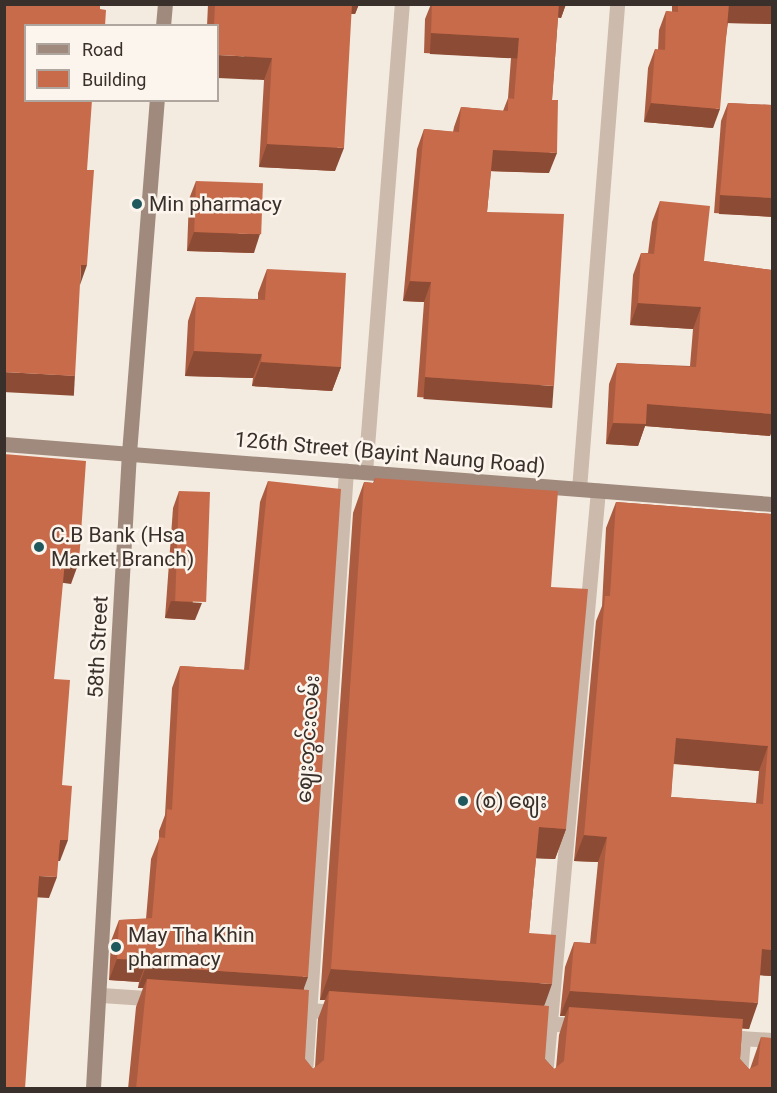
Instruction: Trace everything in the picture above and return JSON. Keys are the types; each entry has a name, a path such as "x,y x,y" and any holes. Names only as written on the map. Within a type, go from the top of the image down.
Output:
{"main road":[{"path":"163,24 165,4"},
{"name":"58th Street","path":"93,1089 101,995 129,453 157,102"},
{"name":"126th Street (Bayint Naung Road)","path":"4,444 772,504"}],"street":[{"path":"365,472 402,4"},
{"path":"579,489 616,4"},
{"name":"ဈေးတွင်းလမ်း","path":"304,1089 312,1011 346,470"},
{"path":"544,1089 598,490"},
{"path":"101,995 183,1001"},
{"path":"277,1008 358,1013"},
{"path":"517,1022 595,1026"},
{"path":"709,1035 772,1040"},
{"path":"739,1089 743,1038"}],"building":[{"path":"4,4 100,4 100,9 106,10 105,24 24,24 24,102 92,102 87,170 94,170 87,265 81,265 75,376 4,372"},
{"path":"215,4 352,4 344,148 267,144 272,58 219,55 219,24 214,24"},
{"path":"432,4 559,4 552,100 558,100 557,153 493,150 487,212 564,214 554,386 425,377 431,282 410,281 424,129 459,132 461,107 508,111 508,98 514,99 519,38 431,33"},
{"path":"678,4 729,4 720,109 651,103 655,49 665,50 666,11 678,12"},
{"path":"728,103 772,105 772,198 720,195"},
{"path":"196,181 263,183 261,234 194,232"},
{"path":"660,201 710,206 704,261 772,270 772,414 647,404 646,424 613,423 617,363 696,367 701,307 638,303 641,253 654,254"},
{"path":"267,269 346,273 341,367 261,362 262,354 194,351 196,297 265,300"},
{"path":"4,454 86,461 79,562 65,561 54,679 70,680 62,785 72,786 68,840 60,840 57,877 39,876 25,1089 4,1089"},
{"path":"375,478 558,491 551,587 588,589 566,829 539,827 529,933 556,935 552,984 331,969 364,482 374,483"},
{"path":"268,481 341,489 308,977 146,966 147,960 117,959 119,920 152,918 159,837 165,838 167,809 172,810 180,666 249,670"},
{"path":"179,491 210,492 206,602 175,601"},
{"path":"616,502 772,514 772,950 762,949 758,1003 570,991 574,942 596,944 607,837 584,835 605,596 610,596","holes":["676,738 768,746 763,804 671,797"]},
{"path":"147,979 309,990 305,1059 313,1069 324,1060 329,991 549,1006 545,1059 554,1069 564,1061 569,1007 743,1019 740,1059 749,1069 758,1065 761,1037 772,1038 772,1089 136,1089"}],"place":[{"name":"Min pharmacy","path":"137,204"},
{"name":"C.B Bank (Hsa Market Branch)","path":"39,547"},
{"name":"(စ) ဈေး","path":"463,801"},
{"name":"May Tha Khin pharmacy","path":"116,947"}]}
